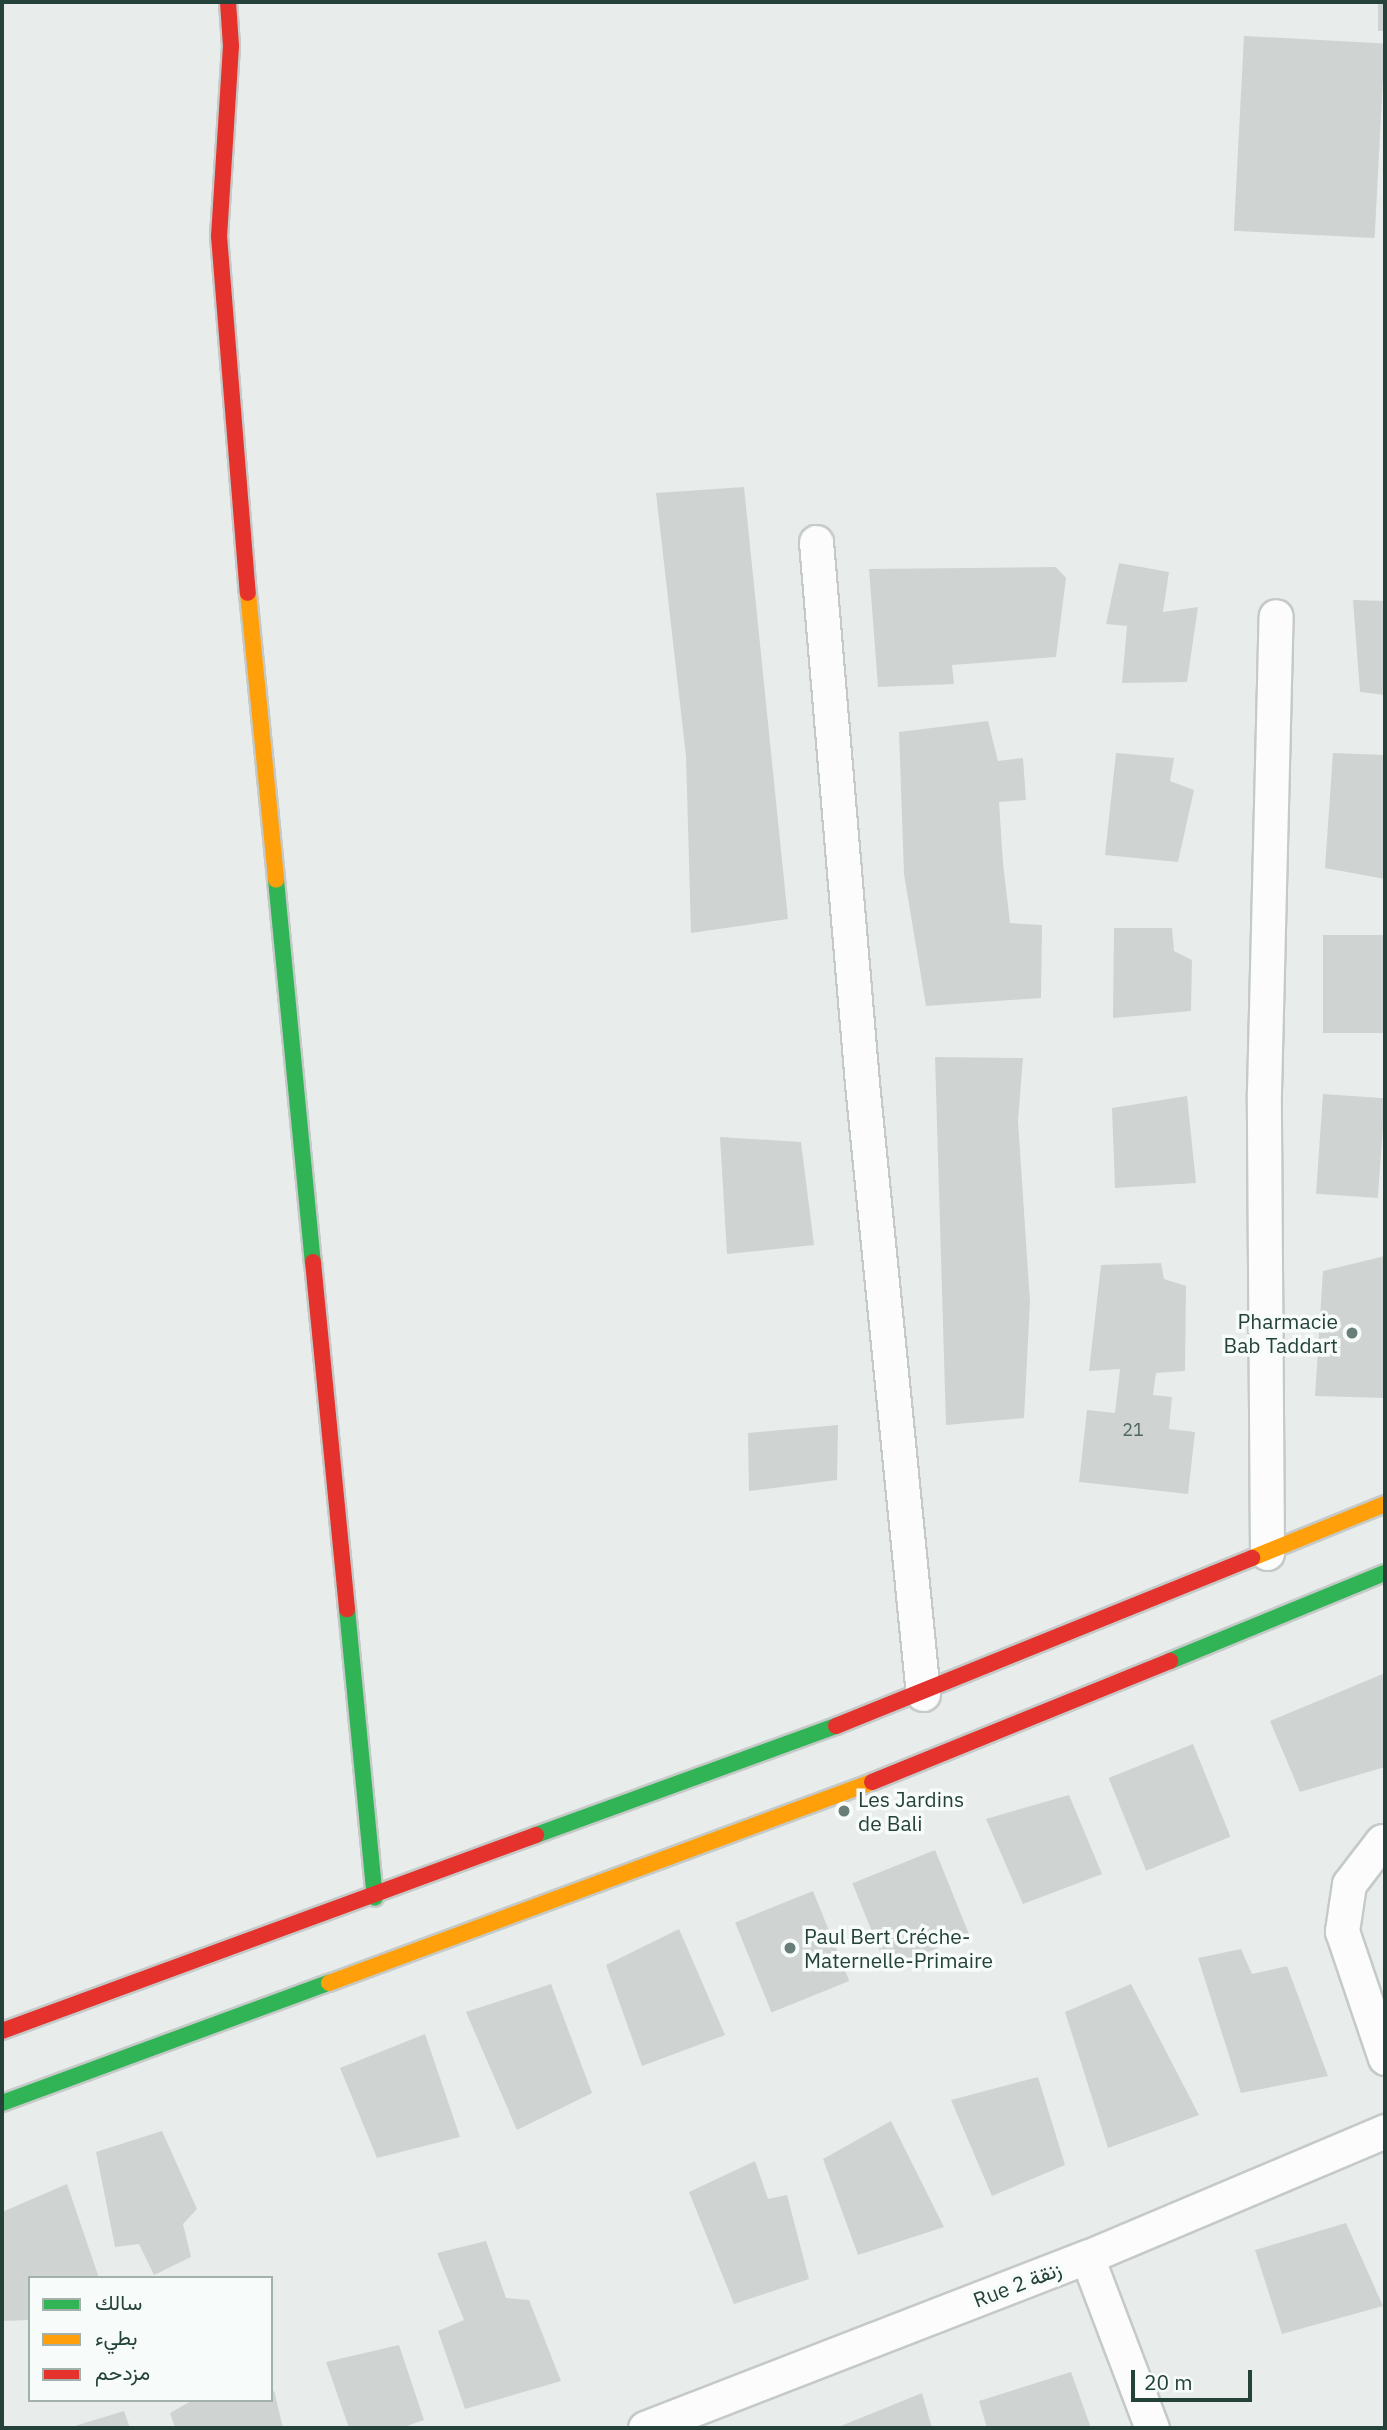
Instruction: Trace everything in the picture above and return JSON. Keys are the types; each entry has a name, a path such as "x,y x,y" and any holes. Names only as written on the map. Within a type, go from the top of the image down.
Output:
{"main road":[{"path":"228,2 231,46 219,236 228,356 375,1898"},
{"path":"2,2031 375,1898 923,1694 1385,1504"},
{"path":"2,2103 831,1799 1385,1573"}],"street":[{"path":"816,542 862,1083 923,1694"},
{"path":"1266,1553 1264,1092 1276,616"},
{"path":"1382,1841 1349,1884 1342,1931 1385,2059"},
{"name":"Rue 2 زنقة","path":"645,2428 1087,2257 1385,2132"},
{"path":"1087,2257 1152,2428"}],"building":[{"path":"1378,2 1385,2 1385,31 1378,31"},
{"path":"1244,36 1385,43 1375,238 1234,231"},
{"path":"744,487 788,919 691,933 686,756 656,493"},
{"path":"1119,563 1169,572 1163,612 1198,607 1187,682 1122,683 1127,626 1106,624"},
{"path":"1056,567 1066,578 1056,657 952,665 954,684 878,687 869,569"},
{"path":"1353,600 1385,601 1385,695 1360,692"},
{"path":"988,721 998,761 1023,758 1026,800 999,802 1003,863 1010,923 1042,925 1041,998 926,1006 904,874 899,732"},
{"path":"1116,753 1174,758 1170,781 1194,790 1178,862 1105,855"},
{"path":"1333,753 1385,755 1385,879 1325,868"},
{"path":"1114,928 1172,928 1174,951 1192,960 1191,1011 1113,1018"},
{"path":"1323,935 1385,935 1385,1033 1323,1033"},
{"path":"935,1057 1023,1058 1018,1121 1030,1302 1024,1418 946,1425"},
{"path":"1323,1094 1385,1098 1378,1198 1316,1194"},
{"path":"1187,1096 1196,1183 1115,1188 1112,1108"},
{"path":"720,1137 801,1142 814,1245 727,1254"},
{"name":"Pharmacie Bab Taddart","path":"1385,1256 1385,1398 1315,1396 1323,1271"},
{"path":"1161,1263 1164,1279 1186,1286 1185,1371 1156,1373 1153,1395 1172,1397 1169,1429 1195,1432 1188,1494 1079,1482 1087,1410 1115,1413 1120,1369 1089,1371 1101,1265"},
{"path":"838,1425 837,1480 749,1491 748,1433"},
{"path":"1385,1673 1385,1767 1300,1792 1270,1721"},
{"path":"1193,1744 1230,1837 1146,1871 1109,1778"},
{"path":"1069,1795 1102,1874 1023,1904 986,1819"},
{"path":"935,1850 969,1935 887,1969 852,1883"},
{"name":"Paul Bert Créche- Maternelle-Primaire","path":"813,1891 849,1981 771,2012 735,1922"},
{"path":"679,1929 725,2035 642,2066 606,1965"},
{"path":"1241,1949 1252,1974 1287,1966 1328,2076 1241,2093 1198,1958"},
{"path":"551,1984 592,2093 517,2130 466,2012"},
{"path":"1131,1984 1199,2115 1108,2148 1065,2012"},
{"path":"425,2034 460,2137 377,2158 340,2068"},
{"path":"1038,2077 1065,2165 992,2196 951,2100"},
{"path":"891,2121 944,2227 858,2255 823,2159"},
{"path":"162,2131 197,2209 183,2224 191,2257 154,2275 139,2244 115,2247 96,2152"},
{"path":"755,2161 768,2199 787,2195 809,2279 734,2304 689,2192"},
{"path":"67,2184 98,2276 28,2276 28,2320 2,2321 2,2212"},
{"path":"1346,2223 1383,2306 1282,2334 1255,2250"},
{"path":"486,2241 506,2298 529,2300 561,2381 465,2409 438,2331 464,2320 437,2253"},
{"path":"399,2345 424,2420 401,2428 349,2428 326,2362"},
{"path":"1071,2372 1091,2428 987,2428 979,2401"},
{"path":"274,2390 283,2428 175,2428 170,2413 189,2402 273,2402"},
{"path":"922,2393 932,2428 836,2428"},
{"path":"124,2411 130,2428 68,2428"}],"traffic: fast":[{"path":"276,880 313,1262"},
{"path":"1170,1661 1385,1573"},
{"path":"347,1609 375,1898"},
{"path":"536,1835 836,1726"},
{"path":"2,2103 329,1983"}],"traffic: slow":[{"path":"248,593 276,880"},
{"path":"1252,1558 1385,1504"},
{"path":"329,1983 872,1782"}],"traffic: jam":[{"path":"228,2 231,46 219,236 248,593"},
{"path":"313,1262 347,1609"},
{"path":"836,1726 1252,1558"},
{"path":"872,1782 1170,1661"},
{"path":"2,2031 536,1835"}],"place":[{"name":"Pharmacie Bab Taddart","path":"1352,1333"},
{"name":"Les Jardins de Bali","path":"844,1811"},
{"name":"Paul Bert Créche- Maternelle-Primaire","path":"790,1948"}]}
